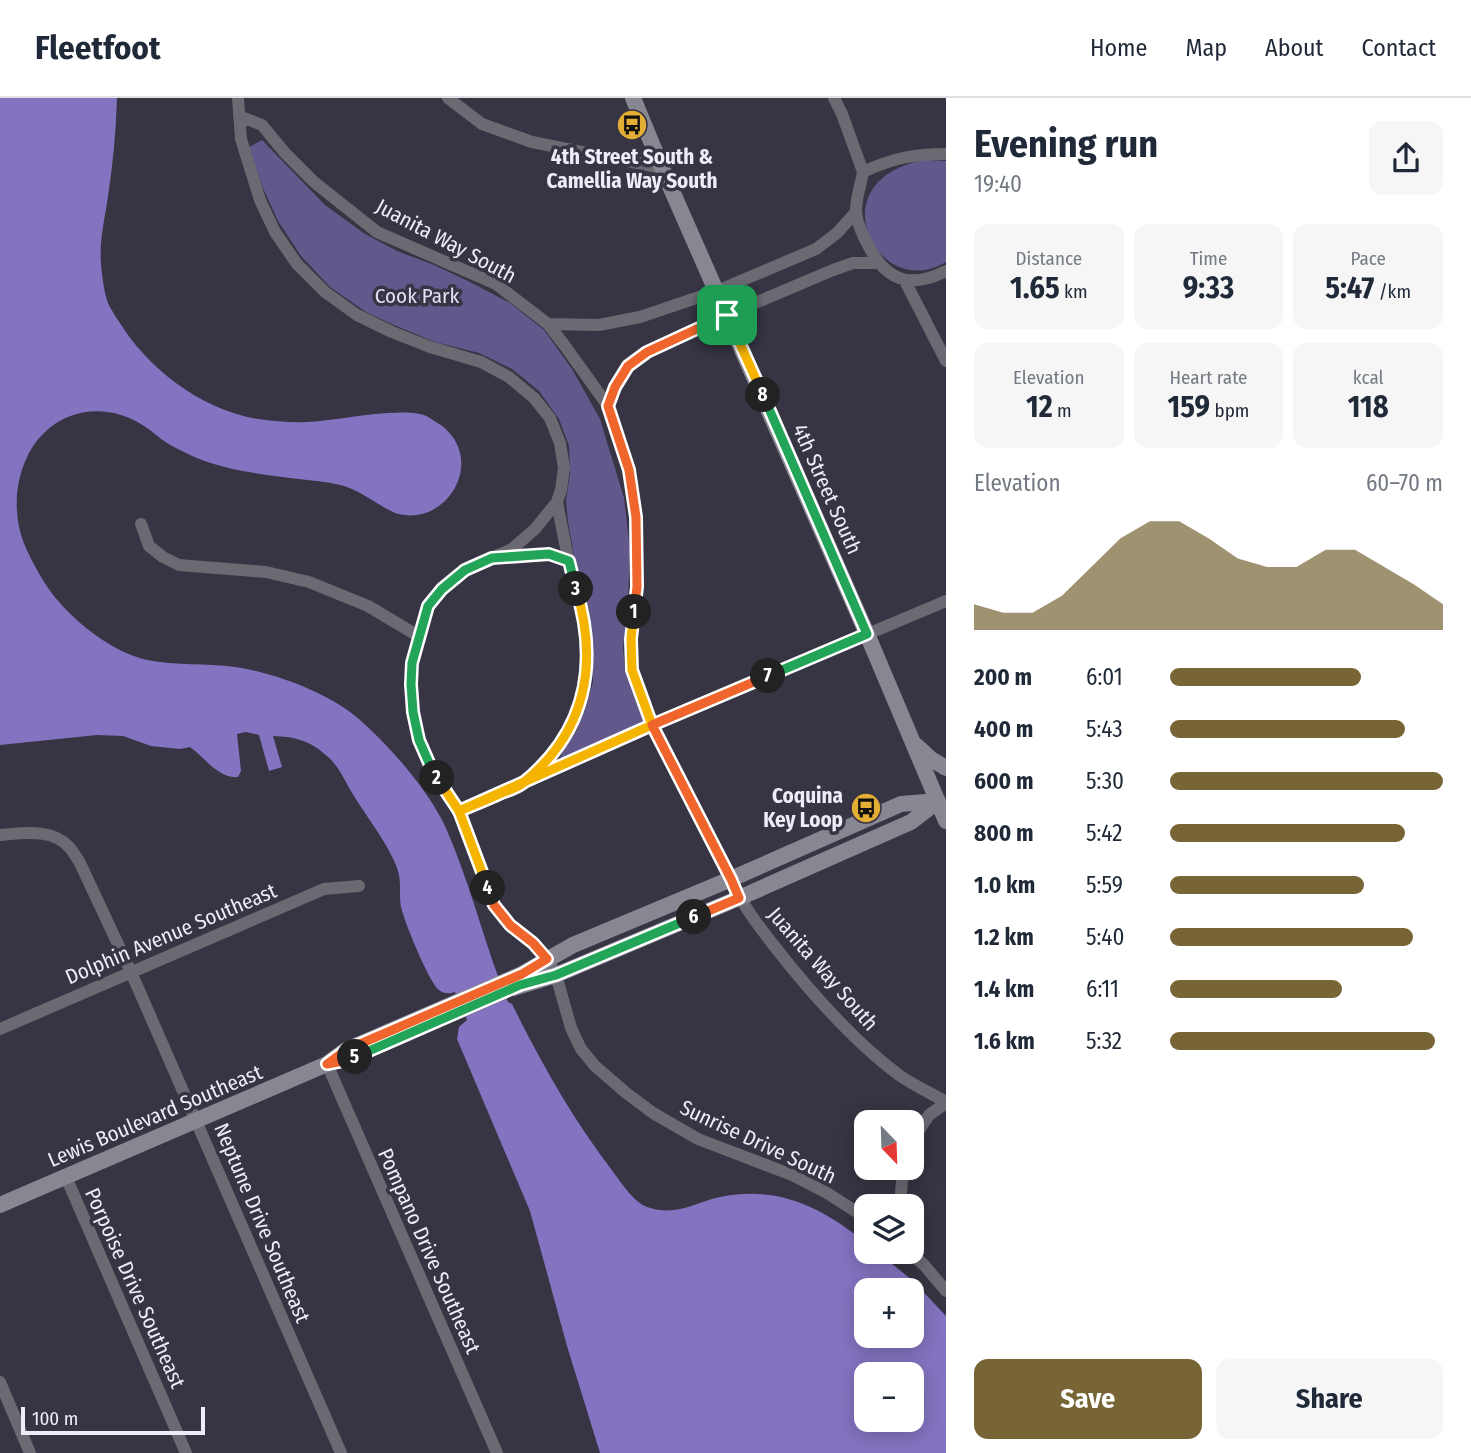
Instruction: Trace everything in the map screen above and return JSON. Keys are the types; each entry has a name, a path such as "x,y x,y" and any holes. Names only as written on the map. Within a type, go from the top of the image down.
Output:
{"street":[{"name":"Sunrise Drive South","path":"238,98 241,139 260,200 275,232 297,264 325,292 357,315 392,332 481,362 509,377 534,398 550,418 560,443 564,468 561,490 556,502 535,529 512,549 465,570 442,589 428,606 412,663 413,712 419,740 430,765 459,811 494,905 510,925 533,943 547,959 556,975 571,1028 581,1049 595,1066 625,1092 653,1113 698,1139 792,1175 854,1210"},
{"path":"448,98 482,124 532,142 662,168"},
{"name":"4th Street South","path":"633,98 913,743 942,799 946,821"},
{"path":"834,98 863,172 856,212 863,236 877,263 905,281 946,361"},
{"name":"Juanita Way South","path":"239,116 262,125 314,182 377,232 496,284 548,324 608,406 629,470 636,517 637,587 631,639 632,670 652,725 739,898 794,971 864,1046 901,1076 946,1102"},
{"path":"863,172 884,162 909,155 946,154"},
{"path":"548,324 599,325 640,317 718,291 817,249 837,233 856,212"},
{"path":"608,406 615,387 628,366 647,352 727,315 853,263 877,263"},
{"path":"905,281 928,278 946,271"},
{"path":"521,785 552,754 571,727 582,695 587,664 583,611 556,502"},
{"path":"141,524 149,545 163,557 180,565 266,572 309,582 368,606 420,637"},
{"path":"492,558 549,554 569,561"},
{"path":"459,811 652,725 946,601"},
{"path":"913,743 946,768"},
{"name":"Lewis Boulevard Southeast","path":"0,1206 327,1064 348,1060 503,988 573,945 901,804 942,799"},
{"name":"Lewis Boulevard Southeast","path":"503,988 556,975 739,898 911,822 942,799"},
{"name":"Neptune Drive Southeast","path":"0,835 29,832 51,836 69,847 83,870 197,1121 341,1453"},
{"name":"Dolphin Avenue Southeast","path":"0,1028 324,889 359,886"},
{"name":"Pompano Drive Southeast","path":"327,1064 496,1453"},
{"path":"924,1123 929,1115 946,1102"},
{"name":"Porpoise Drive Southeast","path":"66,1177 186,1453"},
{"path":"923,1264 946,1291"},
{"path":"0,1382 30,1453"}],"green space":[{"name":"Cook Park","path":"262,140 325,205 365,234 510,303 544,330 572,369 600,419 624,498 630,549 623,648 625,672 644,722 573,755 560,758 577,730 585,710 593,682 593,649 591,623 580,588 568,522 566,500 570,474 569,446 559,419 539,391 512,369 479,353 435,342 394,325 366,312 330,287 301,256 278,221 249,147"},
{"path":"925,160 946,161 946,262 921,270 898,266 880,253 868,234 865,212 872,190 891,172"}],"shaded area":[{"path":"0,98 117,98 113,159 102,238 101,269 104,289 108,304 130,338 160,370 178,384 216,406 258,419 301,422 387,413 424,415 441,425 454,439 461,455 461,472 446,500 432,510 416,515 399,514 341,485 250,472 207,462 173,447 144,426 119,414 80,413 55,424 38,439 25,461 17,494 19,528 25,547 50,590 86,628 132,655 169,663 235,667 284,679 334,701 360,720 415,779 441,818 461,865 508,1002 512,1004 546,1070 572,1112 633,1197 647,1207 676,1210 720,1197 761,1194 798,1202 833,1219 854,1234 854,1264 892,1264 910,1278 854,1278 854,1348 924,1348 924,1293 946,1316 946,1453 600,1453 530,1211 457,1039 459,1027 467,1020 455,992 441,991 429,976 403,914 399,875 392,856 332,760 308,743 273,736 282,767 269,771 259,735 246,732 237,734 241,771 238,777 231,777 218,771 190,747 180,749 151,746 123,736 97,735 0,745"}],"pier":[{"path":"499,977 508,998 465,1017 456,996"}],"place":[{"name":"4th Street South & Camellia Way South","path":"632,125"},
{"name":"Coquina Key Loop","path":"866,808"}],"route":[{"path":"727,315 647,352 628,366 615,387 608,406 629,470 636,517 637,587 631,639 632,670 652,725 521,785 459,811 430,765 419,740 413,712 412,663 428,606 442,589 465,570 492,558 530,554 549,554 569,561 583,611 587,664 582,695 571,727 552,754 521,785 459,811 494,905 510,925 533,943 547,959 522,974 458,1003 346,1050 327,1064 348,1060 520,985 556,975 739,898 652,725 867,634 727,315"}]}
